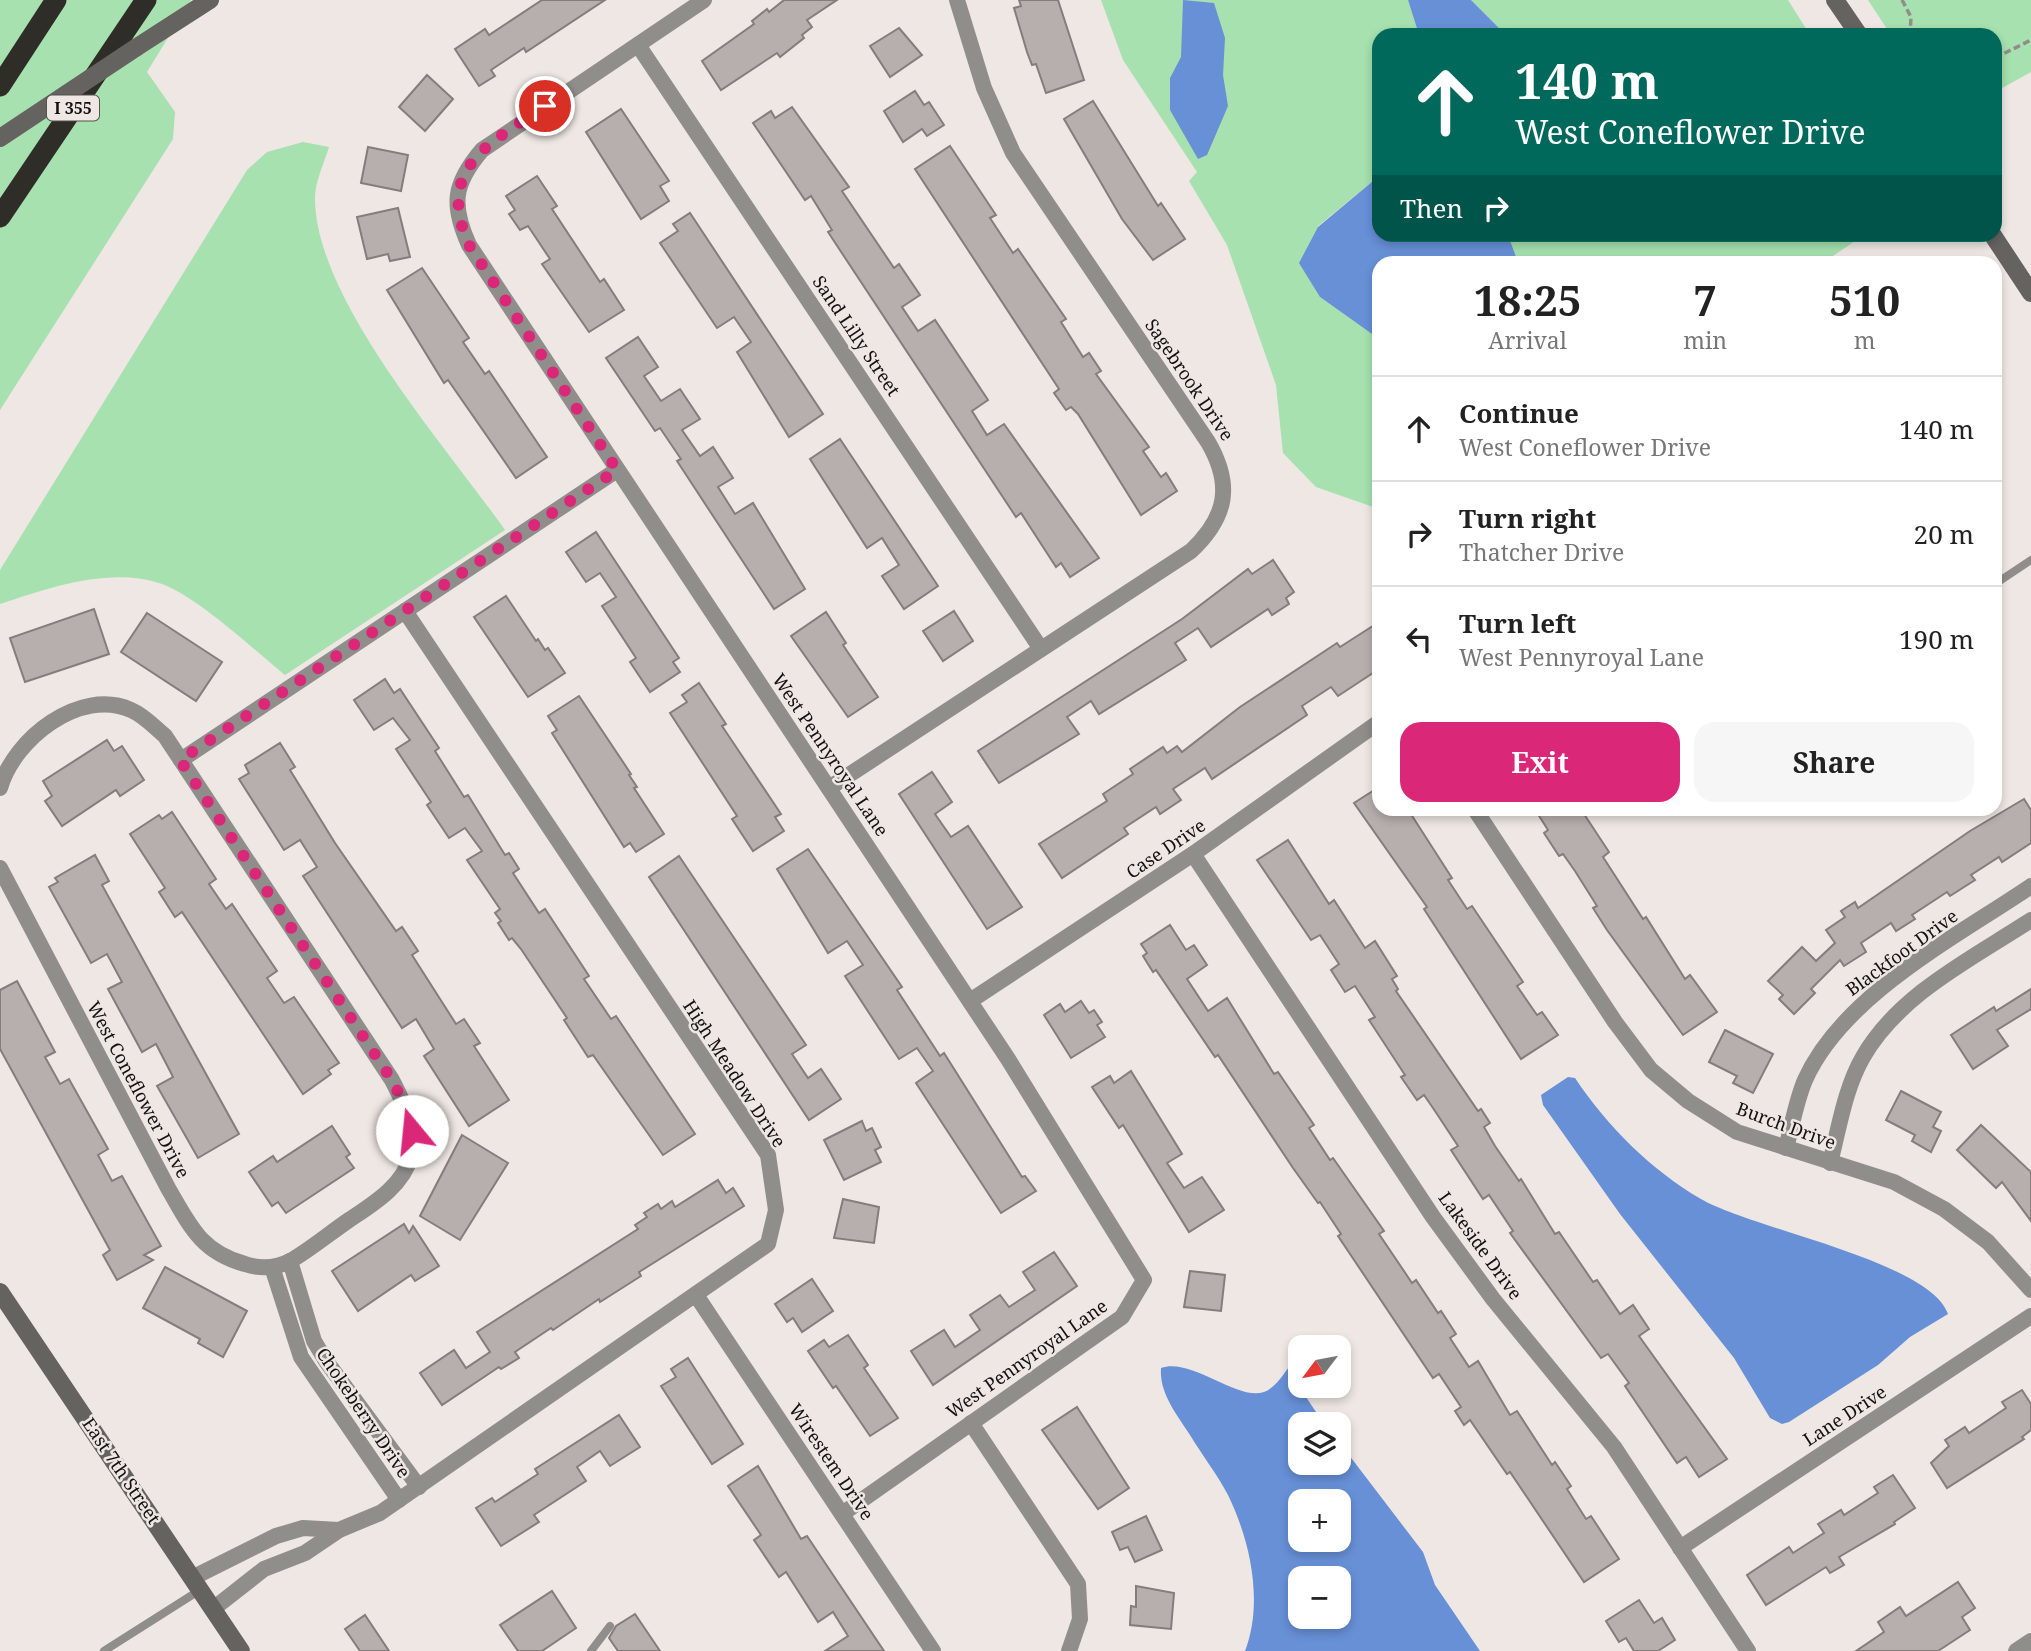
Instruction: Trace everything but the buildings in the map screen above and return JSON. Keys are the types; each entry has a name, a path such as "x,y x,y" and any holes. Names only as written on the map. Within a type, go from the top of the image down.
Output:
{"highway":[{"path":"0,86 56,0"},
{"name":"I 355","path":"0,217 146,0"}],"street":[{"path":"0,138 210,0"},
{"name":"West Pennyroyal Lane","path":"704,0 482,150 471,164 456,199 458,221 469,245 970,1001 1144,1280 1122,1317 842,1514"},
{"name":"Sagebrook Drive","path":"829,788 1191,551 1217,521 1224,483 1220,462 1208,442 1013,153 984,88 957,0"},
{"path":"1835,0 1853,28"},
{"name":"Sand Lilly Street","path":"638,45 1041,649"},
{"path":"1997,242 2031,293"},
{"path":"0,788 13,761 27,743 48,725 88,706 111,705 138,713 165,736 180,760 617,470"},
{"name":"High Meadow Drive","path":"213,1609 264,1569 304,1553 339,1530 380,1513 768,1244 776,1210 768,1155 405,611"},
{"name":"Case Drive","path":"970,1001 1193,854 1372,727"},
{"name":"West Coneflower Drive","path":"0,868 187,1222 213,1252 254,1267 272,1267 290,1261 391,1189 404,1172 411,1154 412,1131 406,1108 392,1080 180,760"},
{"name":"Burch Drive","path":"1479,816 1615,1023 1651,1070 1688,1101 1737,1132 1894,1182 1944,1209 1989,1242 2031,1290"},
{"name":"Lakeside Drive","path":"1193,854 1433,1217 1493,1298 1614,1447 1748,1651"},
{"name":"Blackfoot Drive","path":"1786,1148 1805,1081 1830,1038 1865,1000 2031,886"},
{"path":"1830,1163 1847,1097 1862,1059 1881,1029 1915,997 2031,920"},
{"name":"Chokeberry Drive","path":"290,1261 314,1340 326,1361 419,1487"},
{"name":"Chokeberry Drive","path":"272,1267 300,1357 399,1500"},
{"name":"East 7th Street","path":"0,1292 241,1651"},
{"name":"Wirestem Drive","path":"696,1295 933,1651"},
{"name":"Lane Drive","path":"1680,1548 2031,1316"},
{"path":"971,1423 1078,1584 1080,1619 1069,1651"},
{"name":"High Meadow Drive","path":"196,1584 276,1536 303,1528 339,1530"},
{"path":"2016,1651 2031,1641"}],"lane":[{"path":"2002,579 2031,560"},
{"path":"104,1651 196,1584"},
{"path":"591,1651 610,1626"}],"path":[{"path":"1902,0 1911,17 1910,28"},
{"path":"2002,54 2031,40"}],"green space":[{"path":"0,0 191,0 147,72 175,112 173,139 0,410"},
{"path":"1101,0 1408,0 1417,28 1372,28 1372,182 1318,226 1320,297 1372,334 1372,507 1316,487 1283,453 1276,385 1227,245 1189,181 1197,172 1123,60"},
{"path":"1471,0 1788,0 1806,28 1499,28"},
{"path":"1868,0 2031,0 2031,72 2002,88 2002,28 1886,28"},
{"path":"303,142 329,147 315,192 321,238 337,281 360,326 419,415 505,530 285,675 207,610 190,598 159,583 119,577 99,578 58,586 0,604 0,570 247,170 267,152"},
{"path":"1511,242 1854,242 1833,256 1516,256"}],"water":[{"path":"1183,0 1214,3 1225,38 1223,75 1228,106 1207,155 1198,159 1170,110 1170,78 1181,57"},
{"path":"1408,0 1471,0 1499,28 1417,28"},
{"path":"1372,182 1372,242 1511,242 1516,256 1372,256 1372,334 1320,297 1299,263 1318,227"},
{"path":"1568,1077 1575,1078 1601,1113 1631,1146 1665,1175 1701,1199 1875,1262 1909,1278 1934,1295 1948,1314 1910,1337 1878,1365 1789,1422 1782,1424 1770,1418 1734,1358 1620,1214 1543,1105 1541,1095"},
{"path":"1174,1366 1189,1369 1234,1388 1260,1393 1271,1388 1288,1368 1288,1398 1307,1398 1316,1412 1288,1412 1288,1475 1351,1475 1351,1458 1423,1552 1435,1585 1480,1651 1245,1651 1251,1632 1254,1592 1243,1531 1224,1487 1170,1403 1163,1386 1161,1368"}],"route":[{"path":"412,1131 406,1108 392,1080 180,760 617,470 469,245 458,221 456,199 461,182 471,164 482,150 545,106"}]}
